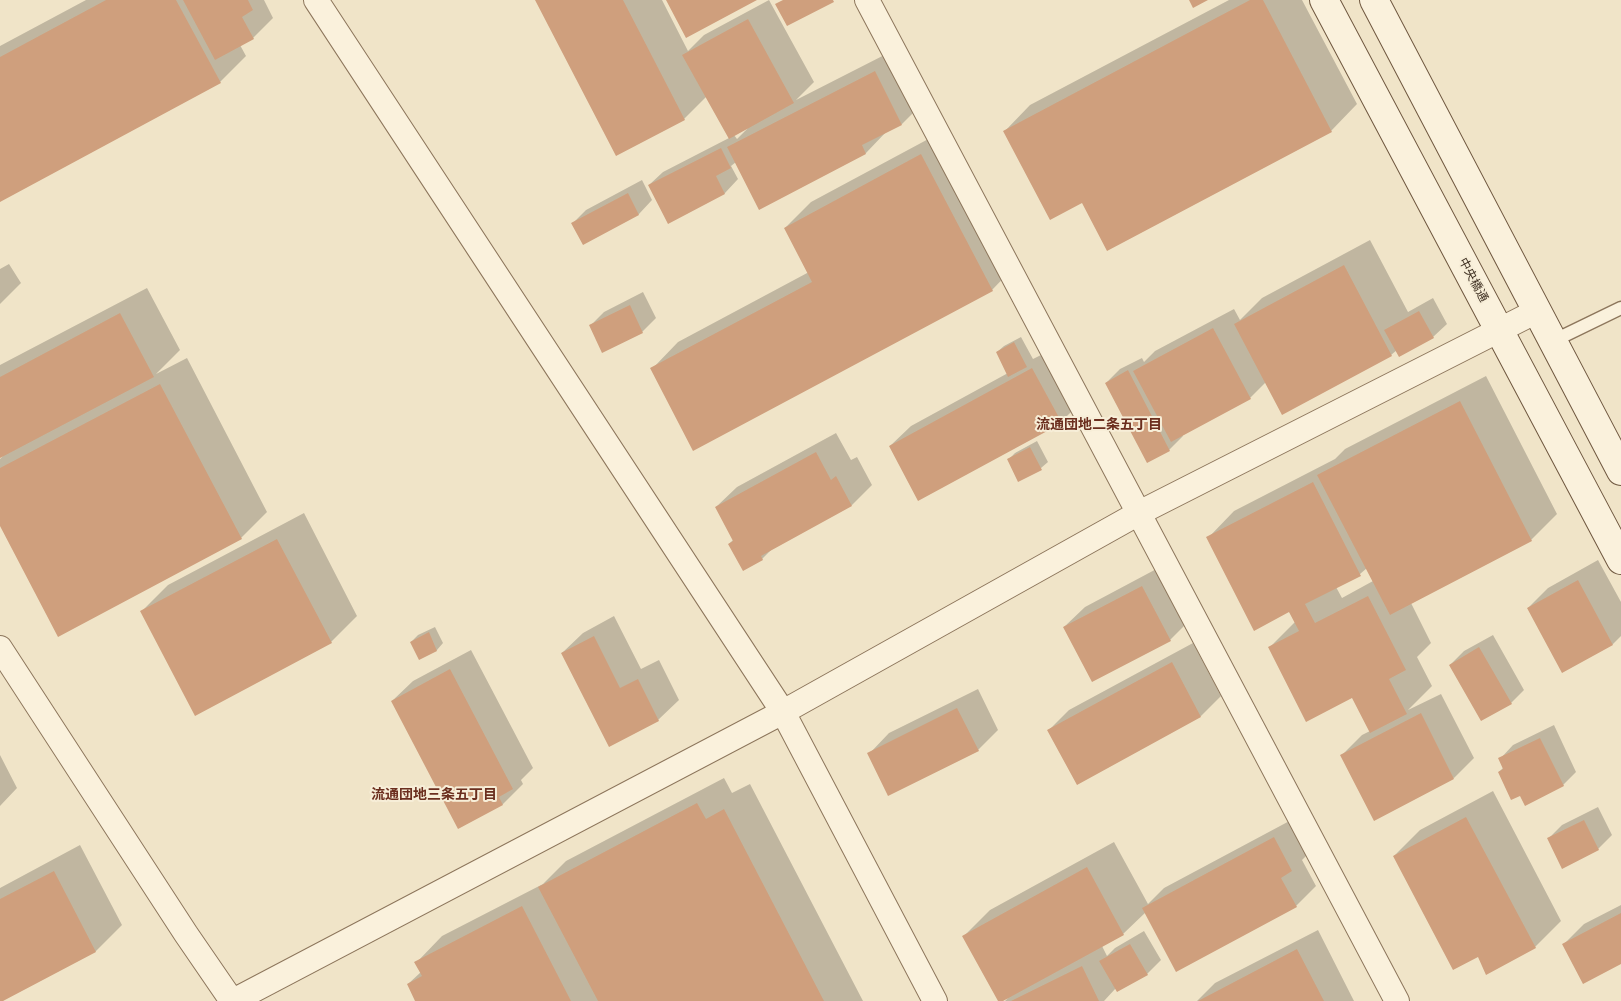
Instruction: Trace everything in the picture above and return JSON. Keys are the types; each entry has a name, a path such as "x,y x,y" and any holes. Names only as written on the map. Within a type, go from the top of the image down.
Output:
{"main road":[{"name":"中央橋通","path":"1324,0 1621,560"},
{"path":"1374,0 1621,471"}],"street":[{"path":"316,0 783,712 935,1001"},
{"path":"867,0 1397,1001"},
{"path":"0,648 186,934 233,1001 783,712 1139,512 1537,311"}],"lane":[{"path":"1553,340 1621,308"}],"building":[{"path":"106,0 176,0 221,83 0,202 0,57"},
{"path":"183,0 248,0 253,10 242,17 254,39 215,60"},
{"path":"535,0 623,0 685,120 616,156"},
{"path":"666,0 757,0 686,38"},
{"path":"783,0 833,0 834,2 787,26 775,4"},
{"path":"1189,0 1208,0 1193,8"},
{"path":"1250,0 1263,0 1332,132 1107,251 1082,203 1050,220 1003,131"},
{"path":"748,19 794,103 729,139 682,55"},
{"path":"875,71 902,125 862,145 866,154 759,210 727,147"},
{"path":"721,148 731,168 716,176 725,194 668,224 648,185"},
{"path":"921,154 993,291 693,451 650,368 812,282 784,228"},
{"path":"628,193 639,215 583,245 571,223"},
{"path":"1344,265 1392,356 1282,415 1234,324"},
{"path":"630,305 643,333 602,353 589,325"},
{"path":"1419,311 1434,338 1399,357 1384,330"},
{"path":"120,313 154,377 0,458 0,377"},
{"path":"1213,328 1251,399 1171,442 1133,371"},
{"path":"1014,342 1027,367 1008,377 996,352"},
{"path":"1032,368 1062,423 918,501 889,446"},
{"path":"1128,370 1170,451 1147,463 1105,383"},
{"path":"160,384 242,539 58,637 0,526 0,468"},
{"path":"1460,401 1532,541 1390,615 1317,475"},
{"path":"1030,447 1042,470 1018,482 1007,459"},
{"path":"816,452 831,480 836,476 852,506 761,556 763,560 743,571 728,544 733,541 715,507"},
{"path":"1313,482 1361,576 1305,604 1315,623 1368,596 1406,670 1389,679 1407,714 1370,733 1352,698 1306,722 1268,647 1299,631 1289,612 1254,631 1206,537"},
{"path":"277,539 332,643 195,716 140,611"},
{"path":"1578,580 1613,645 1562,673 1527,608"},
{"path":"1142,586 1171,641 1092,682 1063,627"},
{"path":"429,632 437,651 419,660 410,642"},
{"path":"594,636 620,688 638,679 659,721 609,747 561,653"},
{"path":"1479,647 1512,704 1481,721 1449,665"},
{"path":"1172,662 1201,717 1077,785 1047,730"},
{"path":"450,669 513,789 499,797 503,805 458,829 391,701"},
{"path":"957,708 979,751 888,796 867,753"},
{"path":"1421,713 1454,779 1374,821 1340,755"},
{"path":"1540,738 1564,786 1525,806 1520,796 1511,800 1498,772 1503,769 1498,758"},
{"path":"697,803 706,819 724,809 824,1001 598,1001 538,887"},
{"path":"1466,817 1536,948 1486,975 1478,957 1453,970 1393,856"},
{"path":"1584,820 1599,850 1562,869 1547,838"},
{"path":"1274,837 1292,871 1281,878 1297,907 1176,972 1142,908"},
{"path":"1087,867 1124,935 1003,1001 998,1001 962,936"},
{"path":"54,871 96,952 0,1001 0,899"},
{"path":"522,906 571,1001 415,1001 407,984 422,976 414,962"},
{"path":"1621,913 1621,964 1583,984 1562,944"},
{"path":"1130,944 1148,975 1117,992 1099,961"},
{"path":"1297,949 1324,1001 1198,1001"},
{"path":"1082,966 1099,1001 1011,1001"}],"district":[{"name":"流通団地二条五丁目","path":"1099,425"},
{"name":"流通団地三条五丁目","path":"434,795"}]}
